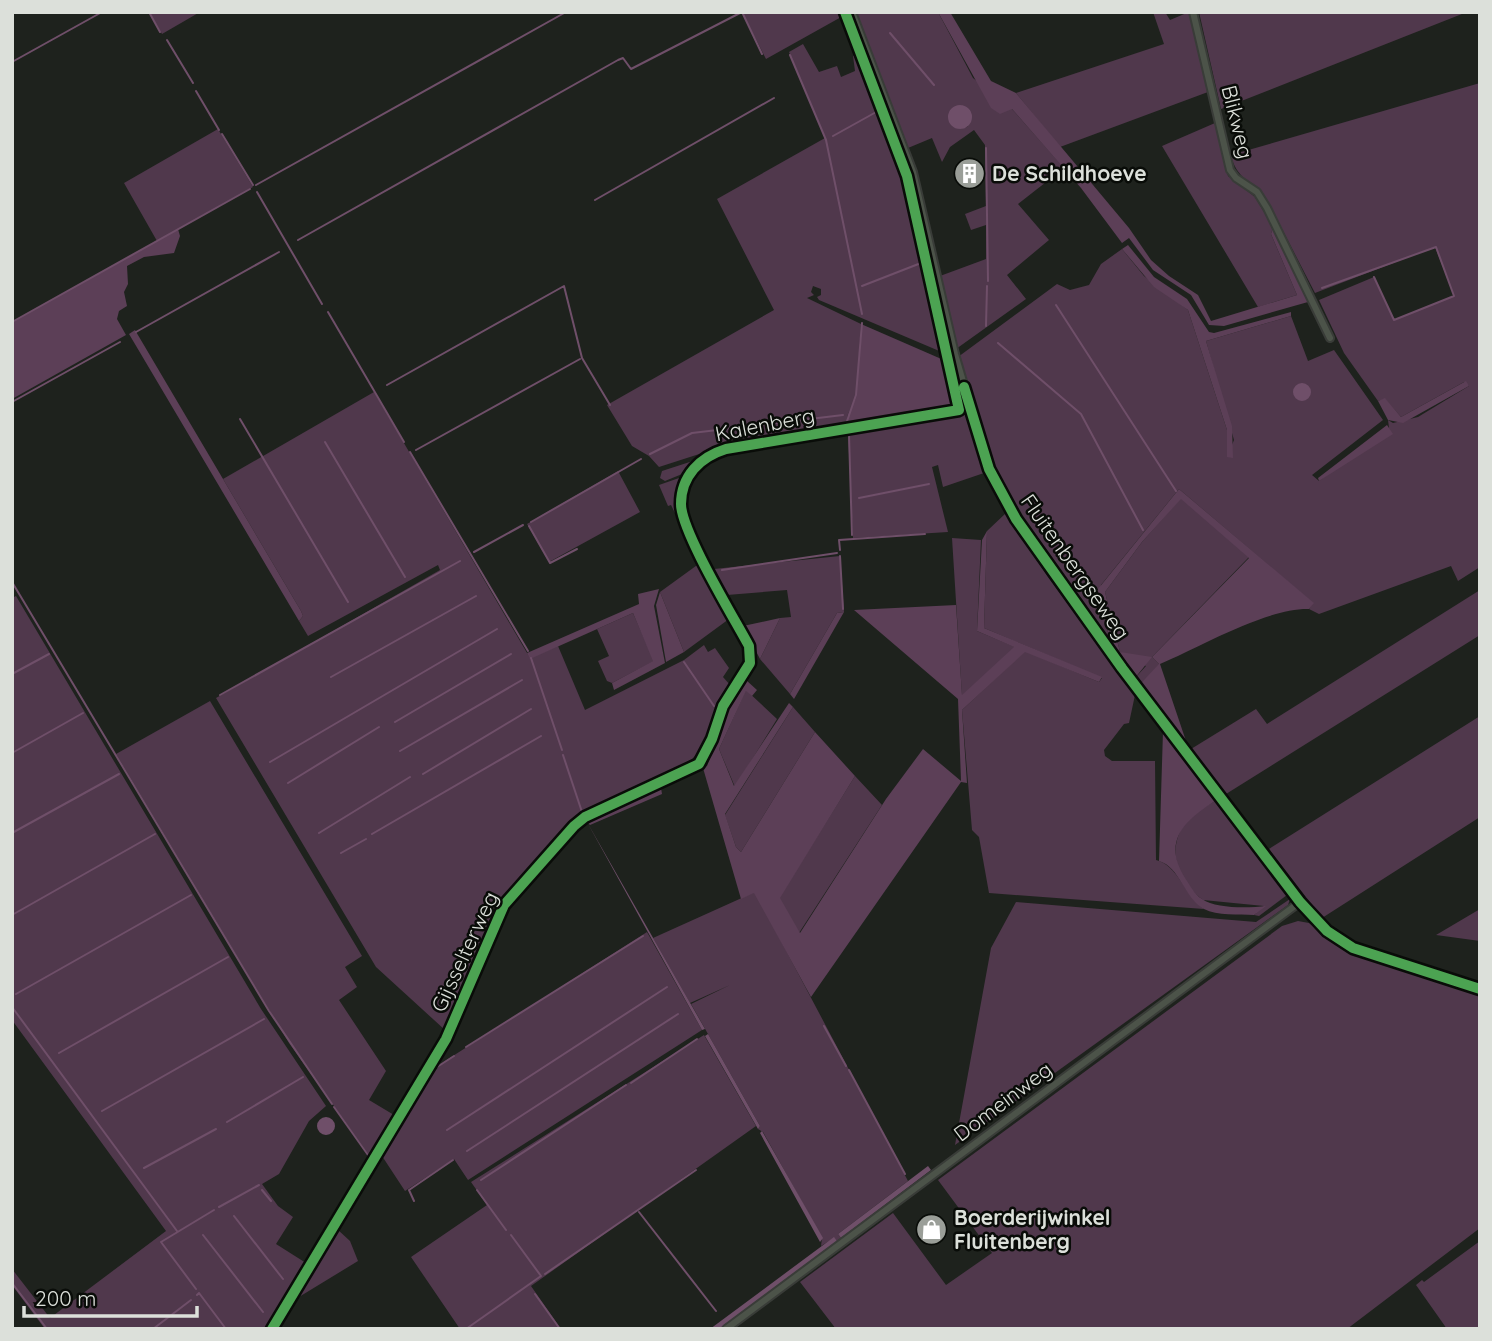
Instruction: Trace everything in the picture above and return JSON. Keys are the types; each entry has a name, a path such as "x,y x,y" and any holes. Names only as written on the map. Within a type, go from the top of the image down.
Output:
{"street":[{"name":"Fluitenbergseweg","path":"852,12 913,172 970,408 989,469 1016,519 1122,668 1300,902 1327,931 1353,948 1480,989"},
{"name":"Blikweg","path":"1193,12 1230,170 1236,178 1257,192 1267,208 1330,338"},
{"name":"Kalenberg","path":"751,656 684,520 682,491 697,464 726,449 970,408"},
{"name":"Gijsselterweg","path":"272,1329 446,1039 504,905 585,817 699,764 712,739 723,706 750,663 751,656"},
{"name":"Domeinweg","path":"726,1329 1300,902"}],"shaded area":[{"path":"149,12 200,12 162,34"},
{"path":"742,12 842,12 843,16 766,59"},
{"path":"856,12 938,12 973,78 1012,109 1064,168 1018,204 1049,240 1007,275 1026,299 956,349 940,276 986,259 986,225 971,230 965,214 986,206 985,145 974,130 950,147 942,162 932,138 908,148","holes":["961,105 971,121 967,127 959,129 953,110"]},
{"path":"938,12 950,12 991,81 1016,93 1129,228 1151,260 1198,295 1211,321 1297,295 1271,234 1273,227 1308,302 1224,326 1209,325 1191,295 1153,270 1129,238 1122,243 1081,188 1012,109 1000,114 991,108"},
{"path":"1153,12 1165,12 1170,20 1189,12 1208,92 1060,147 1016,93 1164,44"},
{"path":"1199,12 1467,12 1221,109"},
{"path":"803,44 819,72 837,66 841,77 855,71 853,56 858,53 903,178 944,353 819,300 817,297 821,295 821,289 813,286 811,292 814,295 807,298 861,324 856,399 848,414 847,426 721,447 659,467 649,456 632,446 607,405 774,310 717,199 825,138 789,52"},
{"path":"1480,83 1480,567 1458,581 1451,566 1319,614 1309,609 1313,603 1179,489 1101,585 1100,599 1112,649 1003,492 986,450 958,357 1057,284 1070,290 1089,285 1101,264 1122,249 1144,276 1188,310 1227,430 1227,457 1234,440 1206,341 1291,316 1308,361 1334,350 1383,420 1312,475 1319,481 1389,428 1388,420 1393,423 1418,417 1469,386 1464,382 1401,417 1385,399 1378,401 1344,353 1319,300 1374,277 1394,320 1454,296 1435,247 1315,293 1267,200 1236,169 1231,155"},
{"path":"960,105 968,109 972,117 968,125 960,129 952,125 948,117 952,109"},
{"path":"1215,123 1228,176 1255,197 1273,227 1271,234 1297,295 1258,307 1162,146"},
{"path":"218,129 253,187 157,241 124,183"},
{"path":"178,229 180,236 174,253 144,257 127,266 128,284 124,292 127,306 119,311 117,319 126,335 12,399 12,322"},
{"path":"1128,245 1154,277 1187,299 1209,332 1214,333 1291,312 1291,316 1206,341 1232,426 1233,458 1227,457 1227,430 1188,310 1154,287 1122,249"},
{"path":"861,324 946,361 955,409 847,426 848,414 856,398"},
{"path":"135,330 301,611 303,616 299,621 129,334"},
{"path":"950,359 953,359 965,402 961,408"},
{"path":"1466,381 1469,386 1403,423 1388,420 1378,401 1385,398 1401,417"},
{"path":"1302,383 1308,386 1311,392 1308,398 1302,401 1296,398 1293,392 1296,386"},
{"path":"374,392 530,658 558,646 585,710 684,660 704,645 708,652 715,648 729,668 723,677 731,686 700,751 692,759 650,783 590,809 564,829 502,899 445,1030 376,967 216,698 440,570 438,565 308,636 299,621 303,616 301,611 223,479"},
{"path":"965,414 984,473 943,487 938,465 932,467 948,532 853,538 848,434"},
{"path":"1387,425 1393,434 1319,481 1318,478"},
{"path":"702,458 687,472 665,481 660,478 662,471"},
{"path":"618,471 640,512 549,562 527,524"},
{"path":"681,479 676,502 681,525 671,505 668,506 659,485"},
{"path":"1179,489 1314,603 1309,609 1292,610 1254,621 1160,664 1187,744 1140,684 1159,664 1152,657 1135,678 1112,649 1098,589","holes":["1181,499 1249,558 1152,657 1120,652 1105,592 1142,542"]},
{"path":"1181,498 1249,557 1152,657 1160,665 1140,684 1135,678 1146,666 1120,652 1105,592 1142,542"},
{"path":"1006,513 1048,577 1135,695 1129,723 1124,724 1104,750 1105,756 1112,761 1155,761 1156,860 1164,863 1176,874 1204,909 989,893 979,837 972,830 962,710 1025,651 1099,682 1102,678 984,628 987,531"},
{"path":"987,531 984,628 1102,677 1099,682 1025,652 962,710 967,783 961,782 811,997 754,893 741,899 703,768 707,766 729,709 746,680 757,690 752,696 746,691 719,749 734,786 789,703 793,707 725,814 736,847 741,852 815,732 855,776 780,898 800,933 886,799 923,749 961,781 958,699 854,610 956,605 962,695 1014,647 977,631 982,540"},
{"path":"952,538 981,540 977,631 1015,647 962,696"},
{"path":"840,556 844,612 837,613 790,694 760,659 780,618 791,617 787,590 727,595 714,569"},
{"path":"700,563 729,619 684,652 660,592"},
{"path":"659,589 654,606 665,663 614,690 612,683 653,661 633,613 530,659 527,653 639,604 638,594"},
{"path":"1480,590 1480,635 1226,794 1191,749 1256,709 1267,724"},
{"path":"660,592 684,652 666,662 656,605"},
{"path":"16,596 261,1009 326,1106 309,1121 279,1174 262,1184 278,1206 293,1217 276,1244 306,1263 267,1329 45,1329 12,1285 12,1269 50,1318 166,1231 12,1020 12,598"},
{"path":"844,612 794,699 790,694 837,613"},
{"path":"633,613 654,661 612,683 607,681 598,661 609,656 597,629"},
{"path":"780,618 760,659 743,626"},
{"path":"746,690 777,719 735,787 719,749"},
{"path":"210,701 362,956 345,967 357,987 339,1000 386,1071 369,1100 394,1115 369,1155 289,1043 116,754"},
{"path":"793,707 815,732 741,852 736,847 725,815"},
{"path":"1480,716 1480,817 1322,918 1269,849"},
{"path":"1163,731 1215,801 1194,816 1180,833 1176,843 1178,865 1192,889 1202,899 1224,906 1266,906 1254,915 1222,914 1204,909 1191,898 1172,869 1159,861"},
{"path":"855,776 882,805 799,933 779,898"},
{"path":"661,788 662,794 590,825 587,822"},
{"path":"1215,801 1287,895 1259,916 1254,915 1264,906 1203,900 1186,883 1177,863 1180,831 1190,817"},
{"path":"587,822 705,1029 702,1030"},
{"path":"755,892 908,1181 838,1234 841,1238 837,1241 834,1238 821,1246 822,1238 763,1132 758,1129 760,1126 691,1004 730,985 690,1003 653,938"},
{"path":"1290,899 1288,905 955,1145 991,948 1016,902 1256,922"},
{"path":"1480,909 1480,941 1436,935"},
{"path":"1298,921 1309,923 1342,948 1480,995 1480,1228 1347,1329 836,1329 800,1282 893,1213 946,1285 992,1253 938,1180 1282,926"},
{"path":"647,932 702,1030 468,1180 454,1159 405,1191 382,1156 433,1072 445,1061"},
{"path":"708,1034 760,1126 758,1129 705,1036"},
{"path":"704,1035 756,1126 531,1286 561,1329 460,1329 411,1257 487,1205 471,1182"},
{"path":"322,1117 330,1117 335,1126 333,1133 322,1135 317,1130 317,1122"},
{"path":"762,1131 823,1238 820,1242 760,1133"},
{"path":"928,1166 931,1170 841,1238 838,1234"},
{"path":"337,1229 350,1241 358,1261 294,1300"},
{"path":"834,1237 837,1241 719,1329 710,1329"},
{"path":"1480,1241 1480,1329 1447,1329 1416,1285"}],"waterway":[{"path":"12,62 102,12"},
{"path":"149,12 160,32"},
{"path":"256,185 566,12"},
{"path":"742,12 762,54"},
{"path":"298,240 618,60 623,58 631,69 740,13"},
{"path":"890,33 934,85"},
{"path":"167,40 193,83"},
{"path":"790,55 826,140 862,314"},
{"path":"196,91 219,130"},
{"path":"595,200 774,98"},
{"path":"833,136 878,111"},
{"path":"222,134 253,185"},
{"path":"986,148 988,281"},
{"path":"12,322 250,189"},
{"path":"257,192 322,304"},
{"path":"1322,288 1436,247 1454,296 1394,320 1374,277"},
{"path":"136,332 279,252"},
{"path":"862,286 921,263"},
{"path":"387,385 564,286 582,358 610,405"},
{"path":"986,326 987,286"},
{"path":"1056,305 1176,491"},
{"path":"328,312 404,442"},
{"path":"846,424 856,395 862,323"},
{"path":"12,402 120,342"},
{"path":"998,343 1081,414 1143,530"},
{"path":"416,450 580,359"},
{"path":"650,454 692,433 843,415"},
{"path":"240,419 348,602"},
{"path":"849,435 852,535"},
{"path":"325,442 405,577"},
{"path":"410,452 528,651"},
{"path":"531,522 641,459"},
{"path":"859,498 929,484"},
{"path":"474,552 523,525"},
{"path":"529,526 550,563 577,549"},
{"path":"840,550 839,540 925,534"},
{"path":"722,570 837,553"},
{"path":"840,556 843,609"},
{"path":"220,695 460,561"},
{"path":"12,582 269,1011 332,1104"},
{"path":"331,677 476,596"},
{"path":"270,762 497,629"},
{"path":"12,674 49,654"},
{"path":"395,722 511,654"},
{"path":"531,658 562,750"},
{"path":"684,662 714,706"},
{"path":"400,751 522,680"},
{"path":"423,774 531,709"},
{"path":"702,752 718,709"},
{"path":"12,753 83,713"},
{"path":"288,783 379,727"},
{"path":"372,834 541,736"},
{"path":"563,755 582,812"},
{"path":"591,809 689,765 698,757"},
{"path":"12,833 119,774"},
{"path":"319,833 410,777"},
{"path":"446,1028 502,900 575,819"},
{"path":"509,907 580,828"},
{"path":"12,915 155,834"},
{"path":"341,853 366,839"},
{"path":"16,994 191,895"},
{"path":"452,1038 506,913"},
{"path":"466,1047 643,936"},
{"path":"59,1053 228,957"},
{"path":"447,1130 667,987"},
{"path":"12,1007 177,1231"},
{"path":"467,1151 678,1014"},
{"path":"102,1111 264,1019"},
{"path":"824,1026 846,1066"},
{"path":"631,1083 697,1039"},
{"path":"436,1065 448,1044"},
{"path":"437,1067 454,1056"},
{"path":"849,1070 905,1174"},
{"path":"227,1122 303,1077"},
{"path":"402,1102 418,1077"},
{"path":"481,1180 626,1085"},
{"path":"334,1107 368,1155"},
{"path":"364,1165 398,1110"},
{"path":"144,1168 216,1129"},
{"path":"414,1201 409,1190 453,1160"},
{"path":"545,1274 696,1170"},
{"path":"219,1207 259,1185"},
{"path":"262,1190 271,1201"},
{"path":"353,1201 360,1190"},
{"path":"477,1190 506,1230"},
{"path":"341,1222 352,1203"},
{"path":"196,1289 161,1242 214,1210"},
{"path":"639,1212 716,1311"},
{"path":"234,1216 283,1279"},
{"path":"277,1329 339,1224"},
{"path":"203,1235 263,1312"},
{"path":"466,1329 541,1276 511,1235"},
{"path":"265,1329 311,1253"},
{"path":"12,1283 47,1329"},
{"path":"197,1295 199,1293 226,1329"},
{"path":"535,1294 560,1329"},
{"path":"153,1329 191,1300"}],"cycle path":[{"path":"272,1329 446,1039 504,905 585,817 699,764 712,739 723,706 750,663 749,646 721,596 683,517 682,494 688,476 708,457 726,449 959,410 907,176 845,12"},
{"path":"964,387 989,469 1016,519 1122,668 1300,902 1327,931 1353,948 1480,989"}],"place":[{"name":"De Schildhoeve","path":"969,174"},
{"name":"Boerderijwinkel Fluitenberg","path":"931,1230"}]}
